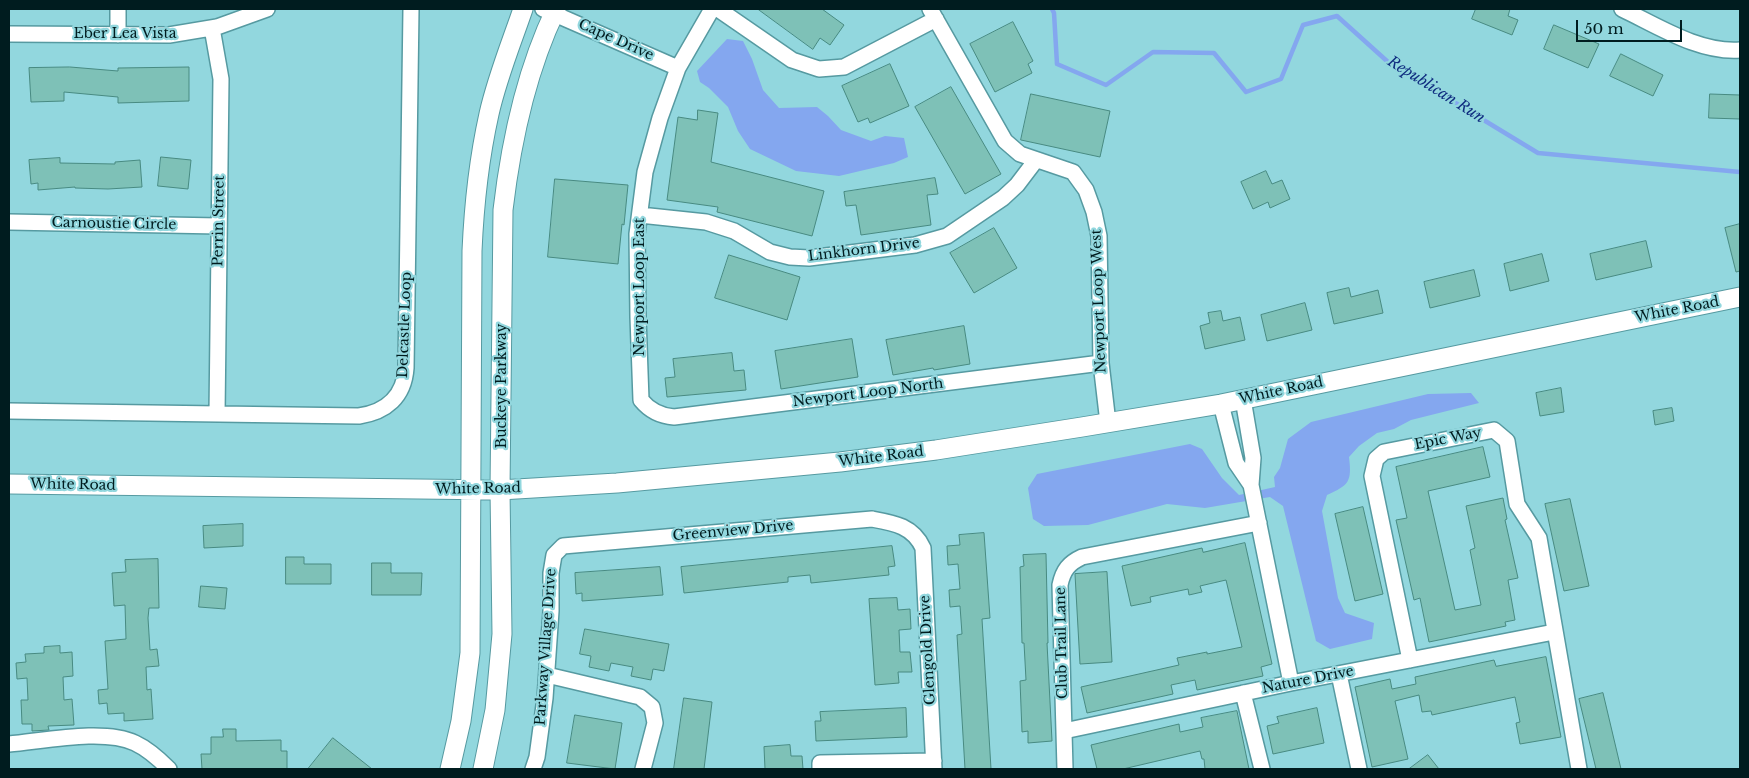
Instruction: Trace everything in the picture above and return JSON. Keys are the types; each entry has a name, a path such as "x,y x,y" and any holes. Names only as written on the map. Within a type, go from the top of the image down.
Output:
{"street":[{"path":"118,9 118,35"},
{"name":"Eber Lea Vista","path":"9,34 168,35 230,24 266,9"},
{"name":"Delcastle Loop","path":"9,411 359,416 380,411 397,396 402,387 406,368 411,9"},
{"path":"450,769 461,721 470,652 472,251 476,186 487,124 495,92 523,9"},
{"name":"Newport Loop East","path":"641,400 638,234 645,172 660,118 678,68 712,9"},
{"path":"718,9 792,60 819,69 844,67 933,14"},
{"path":"1622,9 1678,36 1715,49 1740,50"},
{"name":"Cape Drive","path":"551,10 678,68"},
{"name":"Buckeye Parkway","path":"482,769 495,710 502,634 500,490 503,210 509,164 519,115 551,10"},
{"name":"Newport Loop West","path":"933,14 1005,141 1020,154 1073,172 1086,190 1094,212 1099,236 1101,364 1108,423"},
{"name":"Perrin Street","path":"212,28 221,79 217,414"},
{"name":"Linkhorn Drive","path":"640,215 706,222 734,231 770,252 790,257 809,258 915,245 947,236 1003,198 1017,185 1036,160"},
{"name":"Carnoustie Circle","path":"9,222 219,226"},
{"name":"White Road","path":"9,484 500,490 617,483 840,462 936,450 1221,404 1740,297"},
{"name":"Newport Loop North","path":"641,400 652,411 663,416 674,417 1101,364"},
{"path":"1243,399 1253,458 1251,485 1291,683"},
{"path":"1221,404 1236,463 1251,485"},
{"name":"Epic Way","path":"1410,660 1372,476 1376,459 1384,452 1494,430 1507,441 1517,504 1539,538 1579,769"},
{"name":"Greenview Drive","path":"554,555 563,546 872,519 896,523 914,533"},
{"name":"Club Trail Lane","path":"1065,769 1060,585 1066,568 1072,562 1082,557 1259,523"},
{"name":"Glengold Drive","path":"914,533 924,548 934,765"},
{"name":"Parkway Village Drive","path":"533,769 537,757 547,675 551,611 550,573 554,555"},
{"name":"Nature Drive","path":"1064,731 1291,683 1554,632"},
{"path":"1339,674 1358,769"},
{"path":"547,675 640,697 652,707 654,723 644,769"},
{"path":"1244,693 1262,769"},
{"path":"9,744 86,736 117,738 135,743 158,757 169,769"},
{"path":"820,769 820,763 934,765"}],"water":[{"path":"727,39 743,41 752,59 763,90 779,108 817,107 841,130 871,141 885,136 904,138 908,157 894,163 839,176 796,171 750,149 738,131 728,107 709,88 700,82 697,71"},
{"path":"1471,393 1479,403 1411,420 1394,429 1377,433 1359,446 1349,457 1350,472 1347,482 1327,495 1322,511 1338,598 1345,613 1374,623 1372,639 1330,649 1316,641 1283,506 1270,497 1205,508 1167,504 1088,525 1044,526 1033,519 1028,488 1037,474 1190,444 1202,449 1222,478 1239,495 1275,487 1274,477 1280,468 1288,439 1311,422 1428,394"}],"building":[{"path":"758,9 822,9 844,25 830,45 820,38 813,49"},
{"path":"1476,9 1510,9 1508,16 1518,20 1512,35 1472,19"},
{"path":"1013,22 1033,61 1028,64 1032,73 995,92 970,44"},
{"path":"1554,25 1599,44 1588,68 1544,49"},
{"path":"1621,54 1663,75 1653,96 1610,76"},
{"path":"890,64 909,106 870,123 868,118 858,122 842,86"},
{"path":"70,67 118,71 118,68 189,67 189,101 118,103 118,97 64,92 64,101 31,102 29,68"},
{"path":"951,87 1001,174 965,194 915,107"},
{"path":"1031,94 1110,111 1100,157 1021,140"},
{"path":"1710,94 1740,95 1740,119 1709,118"},
{"path":"698,110 718,113 711,162 824,191 812,236 717,212 718,207 667,200 678,117 697,120"},
{"path":"161,157 191,160 188,189 158,186"},
{"path":"60,158 60,163 115,164 115,162 140,160 142,187 108,189 75,187 38,190 38,183 31,184 29,160"},
{"path":"1266,171 1272,184 1282,180 1290,199 1270,208 1268,202 1253,209 1241,182"},
{"path":"935,178 938,194 927,195 931,225 861,235 856,205 846,206 844,192"},
{"path":"555,179 628,185 618,264 548,257"},
{"path":"1740,224 1740,271 1736,272 1725,228"},
{"path":"994,228 1017,268 974,293 950,253"},
{"path":"1646,241 1652,267 1596,280 1590,254"},
{"path":"1542,254 1549,281 1510,291 1504,264"},
{"path":"729,255 800,277 787,320 715,298"},
{"path":"1474,270 1480,296 1430,308 1424,282"},
{"path":"1349,288 1351,297 1378,290 1383,313 1334,324 1327,293"},
{"path":"1305,303 1312,330 1267,341 1261,315"},
{"path":"1221,311 1223,321 1240,317 1245,340 1205,349 1200,326 1210,323 1208,313"},
{"path":"964,326 970,364 893,375 886,340"},
{"path":"852,339 858,377 781,389 775,351"},
{"path":"732,353 734,371 744,370 746,390 667,397 665,378 675,377 673,359"},
{"path":"1561,388 1564,412 1540,416 1536,393"},
{"path":"1672,408 1674,421 1655,425 1653,411"},
{"path":"1483,447 1490,477 1428,491 1455,610 1481,605 1470,550 1475,548 1466,506 1503,498 1507,519 1505,520 1518,578 1508,580 1515,620 1505,622 1506,626 1429,642 1420,598 1414,600 1396,520 1407,518 1396,467"},
{"path":"1570,499 1589,586 1564,591 1545,504"},
{"path":"1363,507 1383,594 1355,601 1335,514"},
{"path":"243,524 243,546 204,548 203,526"},
{"path":"984,533 990,618 982,619 991,769 965,769 957,635 962,634 960,606 950,607 949,590 960,589 958,564 948,565 947,546 960,545 959,535"},
{"path":"1245,543 1272,664 1261,667 1263,676 1197,690 1195,680 1171,685 1173,694 1087,713 1081,687 1179,665 1177,658 1242,647 1226,580 1200,586 1202,592 1189,595 1188,589 1150,597 1151,602 1131,606 1122,566 1202,548 1203,552"},
{"path":"892,546 895,566 888,567 889,575 811,583 810,575 788,577 788,582 684,593 681,567"},
{"path":"1046,554 1047,643 1052,741 1028,743 1028,731 1022,732 1020,681 1026,680 1024,643 1022,643 1020,567 1024,566 1023,555"},
{"path":"286,557 304,557 304,564 331,564 331,584 286,584"},
{"path":"158,559 159,608 149,608 148,618 150,650 157,649 159,666 146,667 147,690 151,689 153,719 124,721 124,713 108,714 107,703 99,704 98,690 108,689 105,641 126,639 125,605 114,606 112,573 126,572 125,560"},
{"path":"372,563 391,563 391,573 422,573 421,595 372,595"},
{"path":"660,567 663,595 582,601 582,593 576,594 575,573"},
{"path":"1107,572 1112,662 1080,664 1075,574"},
{"path":"201,586 227,588 225,609 199,607"},
{"path":"897,598 898,610 910,609 911,629 899,630 900,652 910,652 912,672 898,672 899,683 875,685 869,599"},
{"path":"585,629 669,644 664,671 653,669 651,680 631,676 633,667 611,663 609,671 589,667 591,656 580,654"},
{"path":"60,646 60,653 72,652 73,676 63,677 64,700 72,699 74,725 48,726 49,730 32,731 32,724 22,724 21,700 28,700 27,678 17,679 16,663 26,662 25,654 44,653 44,647"},
{"path":"1546,657 1561,737 1520,744 1516,723 1520,722 1515,697 1432,715 1431,711 1422,712 1419,695 1395,701 1408,759 1372,767 1355,687 1390,679 1392,689 1416,684 1415,677 1494,660 1496,666"},
{"path":"1603,693 1621,769 1596,769 1579,699"},
{"path":"684,698 712,702 704,769 674,769"},
{"path":"906,708 907,737 816,741 815,721 821,721 820,712"},
{"path":"1317,708 1324,743 1273,754 1267,726 1279,723 1277,717"},
{"path":"1237,711 1249,769 1205,769 1204,759 1202,759 1200,751 1123,769 1097,769 1091,745 1179,724 1180,732 1203,727 1201,718"},
{"path":"575,715 622,723 615,769 567,763"},
{"path":"223,729 236,729 236,741 281,740 281,751 287,751 287,769 202,769 201,754 211,754 211,737 223,737"},
{"path":"333,738 372,769 308,769"},
{"path":"790,745 791,756 802,756 803,769 765,769 764,747"},
{"path":"1428,755 1439,769 1409,769"}],"waterway":[{"name":"Republican Run","path":"1052,9 1054,13 1057,64 1106,85 1153,52 1214,53 1246,92 1281,79 1303,25 1337,16 1388,62 1538,153 1740,172"}]}
